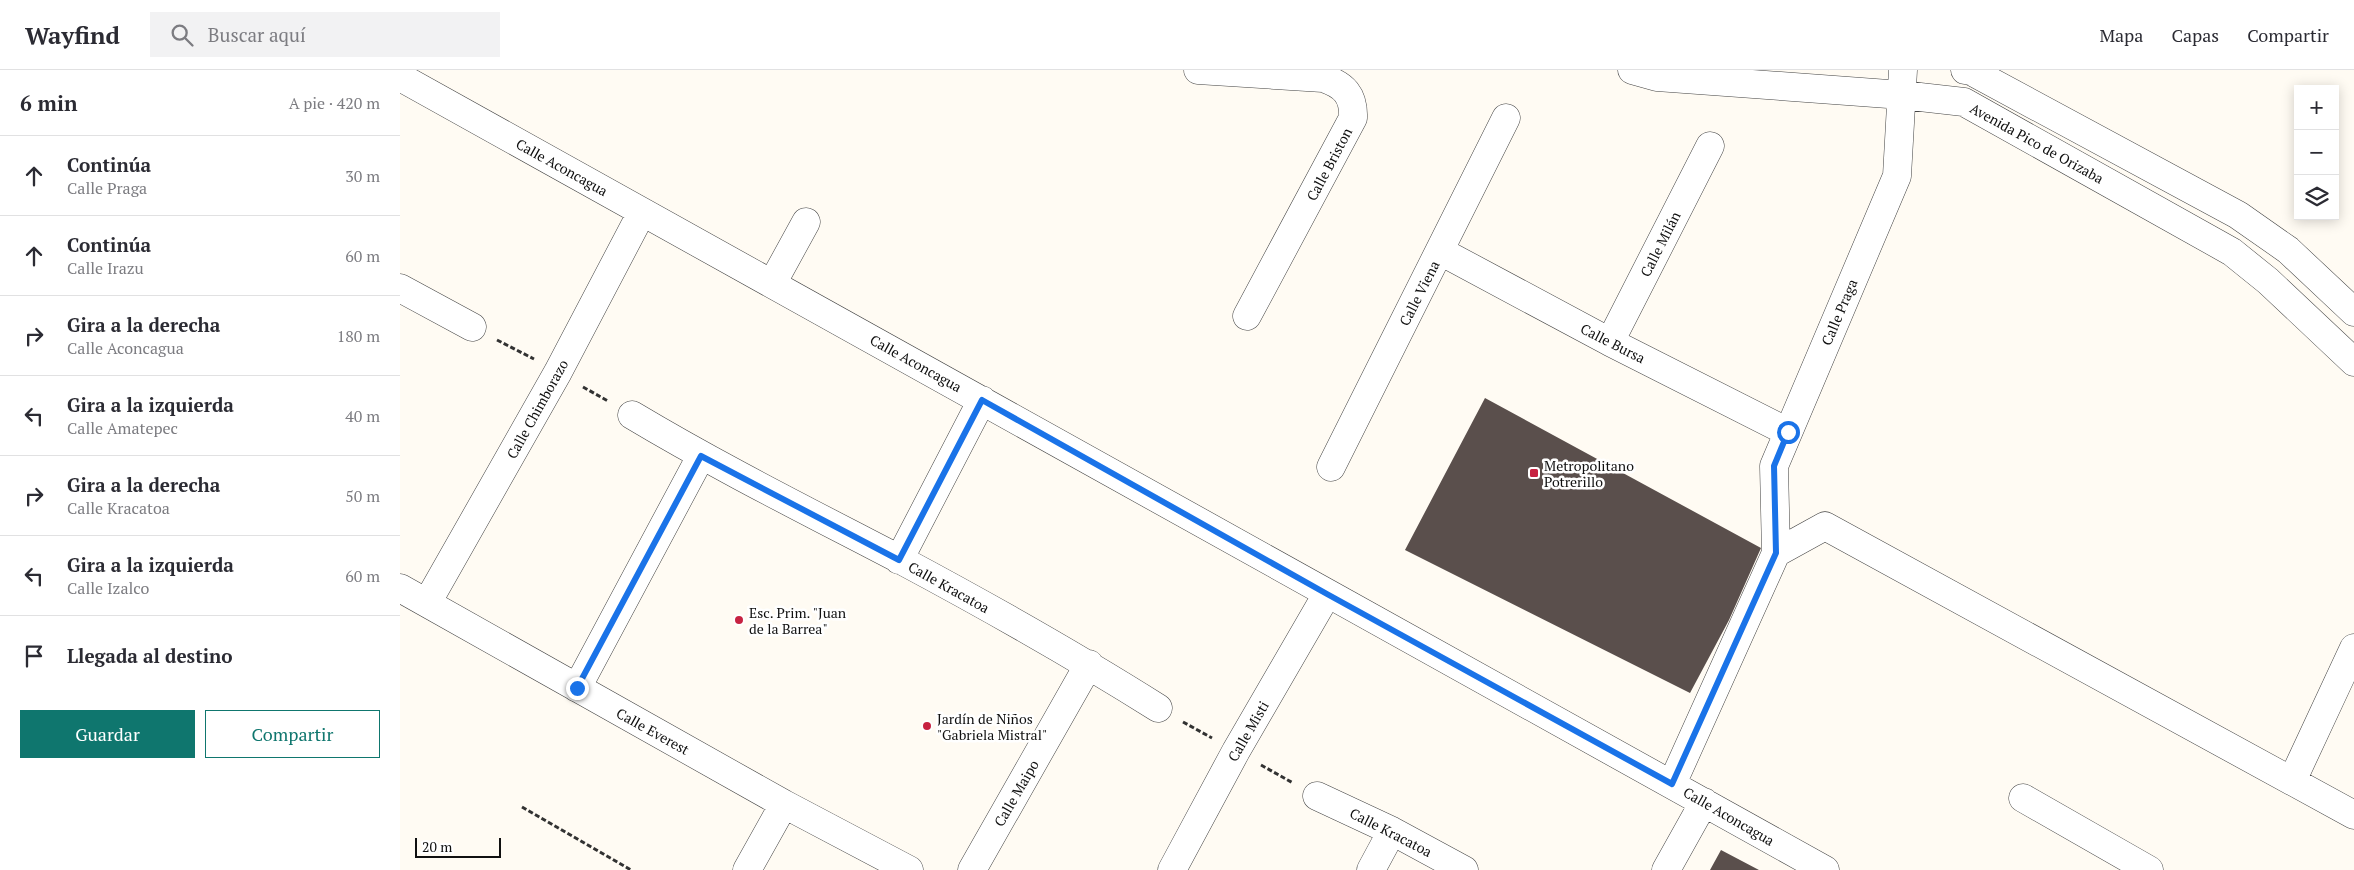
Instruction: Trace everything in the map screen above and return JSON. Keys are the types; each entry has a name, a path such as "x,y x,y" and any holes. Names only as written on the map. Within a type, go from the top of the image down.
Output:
{"street":[{"name":"Calle Briston","path":"1198,70 1323,78 1338,83 1348,94 1354,106 1353,118 1247,316"},
{"name":"Avenida Pico de Orizaba","path":"1632,70 1657,77 1903,82 1964,102 2232,252 2268,282 2354,362"},
{"path":"1965,70 1971,71 2238,215 2288,250 2354,312"},
{"name":"Calle Aconcagua","path":"400,77 1825,870"},
{"name":"Calle Praga","path":"1776,553 1774,466 1897,176 1903,82"},
{"name":"Calle Viena","path":"1331,468 1506,118"},
{"name":"Calle Milán","path":"1610,342 1710,146"},
{"name":"Calle Chimborazo","path":"427,603 558,372 642,212"},
{"path":"772,284 806,222"},
{"name":"Calle Bursa","path":"1440,251 1610,342 1788,432"},
{"path":"401,291 472,327"},
{"path":"899,560 982,400"},
{"name":"Calle Kracatoa","path":"632,415 701,456 899,560 1089,664 1158,708"},
{"path":"577,688 701,456"},
{"path":"1672,784 1776,553 1825,526 2354,815"},
{"name":"Calle Everest","path":"400,588 784,804 909,870"},
{"name":"Calle Misti","path":"1172,870 1236,751 1327,594"},
{"path":"2292,781 2354,648"},
{"name":"Calle Maipo","path":"972,870 1089,664"},
{"name":"Calle Kracatoa","path":"1317,796 1392,831 1464,870"},
{"path":"2023,798 2149,870"},
{"path":"1666,870 1704,802"},
{"path":"747,870 784,804"},
{"path":"1371,870 1392,831"}],"path":[{"path":"522,807 631,870"}],"building":[{"name":"Metropolitano Potrerillo","path":"1485,398 1761,548 1729,620 1690,693 1405,550"},
{"path":"1721,850 1759,870 1710,870"}],"place":[{"name":"Metropolitano Potrerillo","path":"1534,473"},
{"name":"Esc. Prim. \"Juan de la Barrea\"","path":"739,620"},
{"name":"Jardín de Niños \"Gabriela Mistral\"","path":"927,726"}],"route":[{"path":"577,688 701,456 899,560 982,400 1327,594 1672,784 1776,553 1774,466 1788,432"}]}
